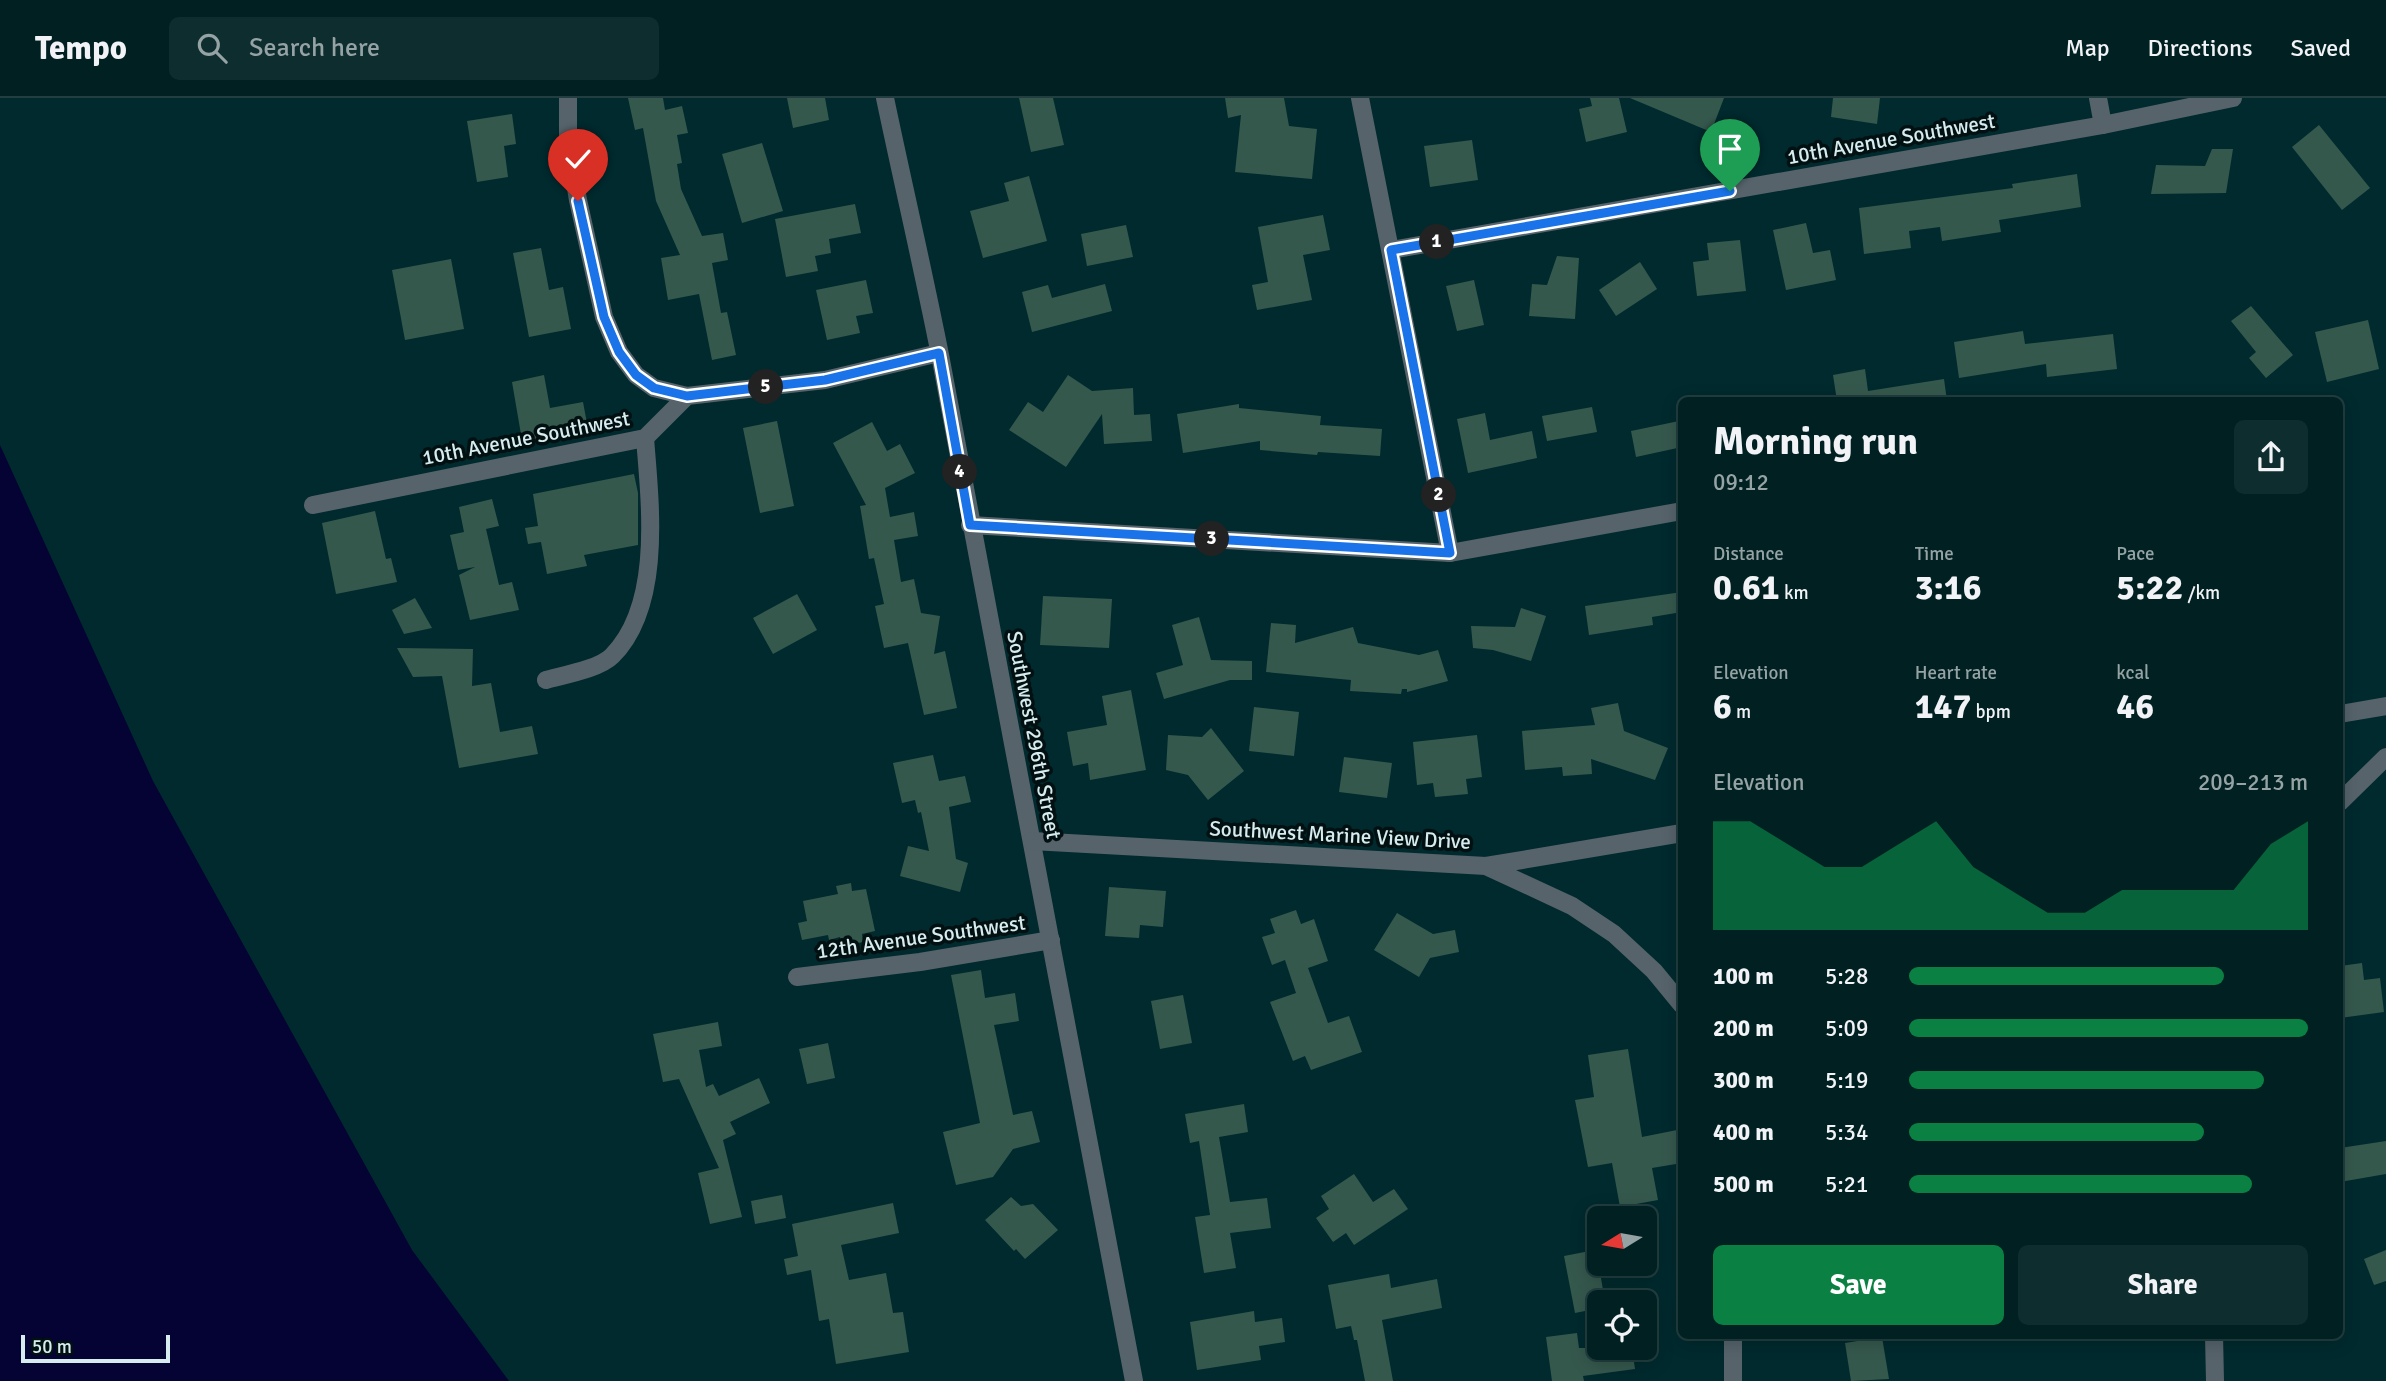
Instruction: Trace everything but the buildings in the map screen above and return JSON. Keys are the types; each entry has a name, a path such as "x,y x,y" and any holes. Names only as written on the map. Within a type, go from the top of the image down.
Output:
{"street":[{"path":"568,98 568,140 578,201 604,317 619,352 636,375 654,388 687,396 825,380 939,353"},
{"name":"Southwest 296th Street","path":"885,98 939,353 1134,1381"},
{"path":"1360,98 1450,553"},
{"path":"2098,98 2103,125"},
{"name":"10th Avenue Southwest","path":"1391,250 2103,125 2233,98"},
{"name":"10th Avenue Southwest","path":"313,505 645,438 687,396"},
{"path":"546,680 611,658 633,626 643,593 652,539 645,438"},
{"path":"970,525 1450,553 1678,512"},
{"path":"2343,713 2386,706"},
{"path":"2343,799 2386,757"},
{"path":"1486,866 1678,834"},
{"name":"Southwest Marine View Drive","path":"1032,841 1486,866 1572,906 1614,934 1654,971 1678,1000"},
{"name":"12th Avenue Southwest","path":"797,977 920,962 1051,940"},
{"path":"1733,1339 1733,1381"},
{"path":"2214,1339 2215,1381"}],"shaded area":[{"path":"0,445 153,781 412,1250 509,1381 0,1381"}],"route":[{"path":"578,201 604,317 619,352 636,375 654,388 687,396 825,380 939,353 970,525 1450,553 1391,250 1730,191"}]}
